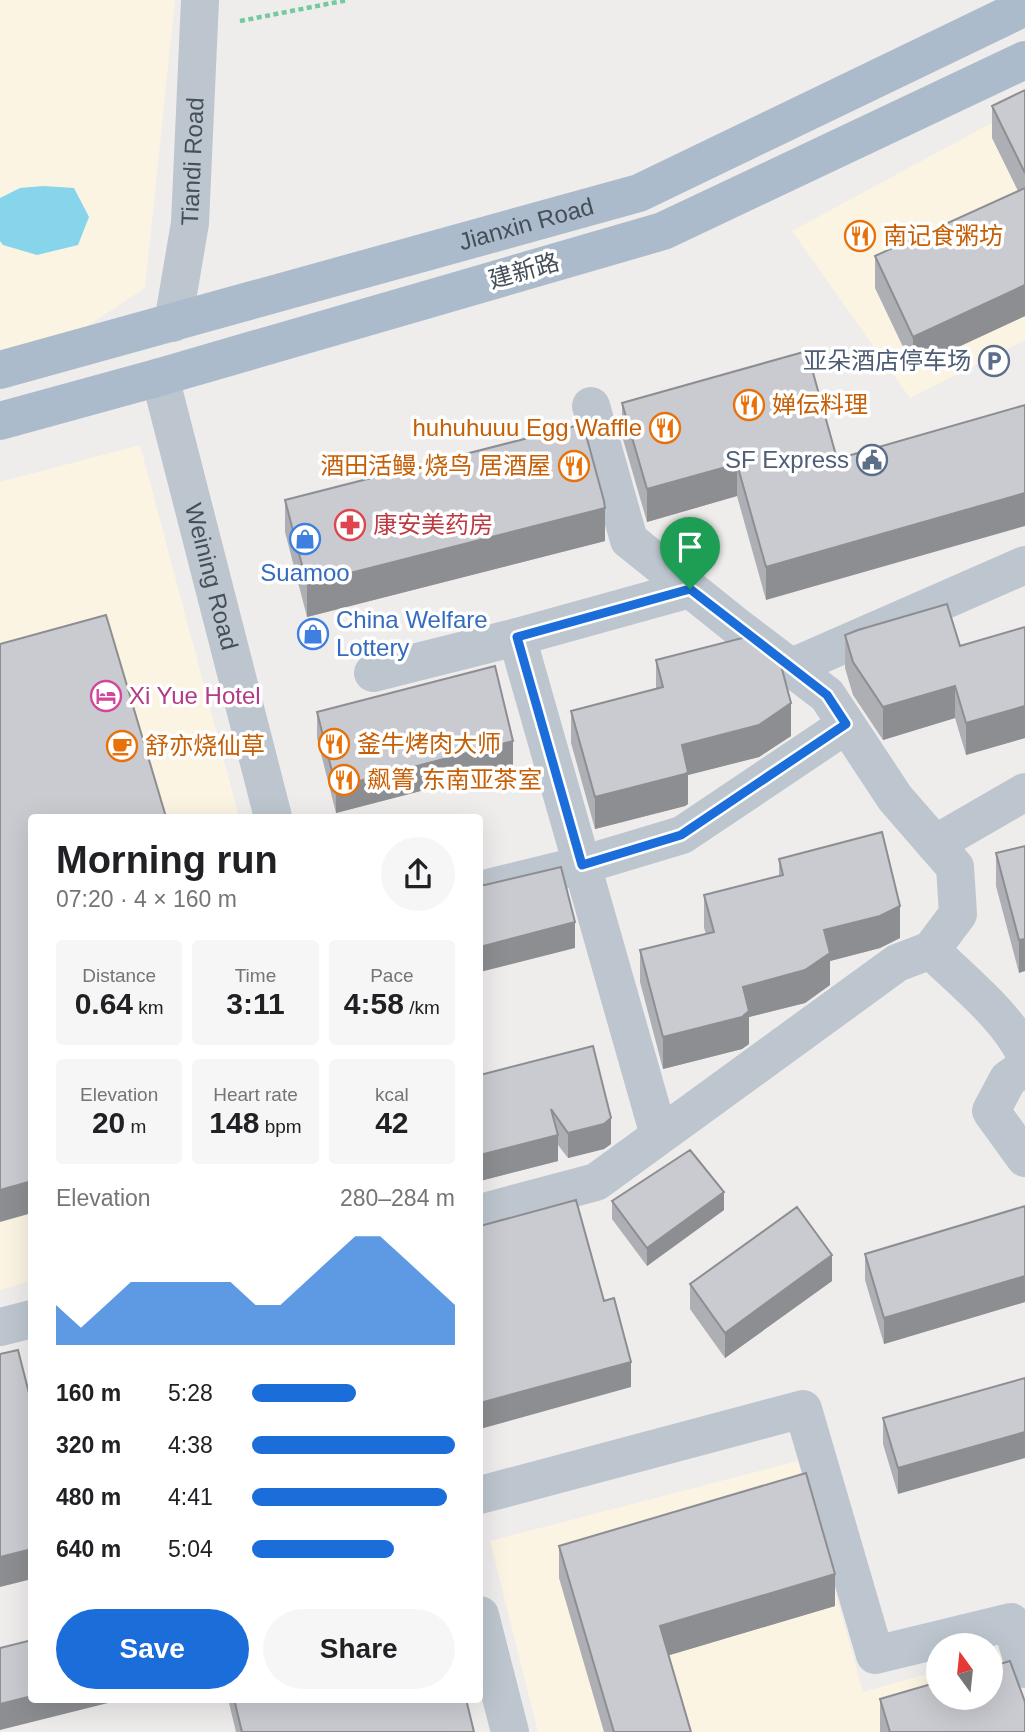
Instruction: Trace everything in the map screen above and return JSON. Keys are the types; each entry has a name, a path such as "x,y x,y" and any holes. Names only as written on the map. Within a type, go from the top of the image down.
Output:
{"main road":[{"name":"Jianxin Road","path":"0,370 639,193 1025,7"},
{"name":"建新路","path":"0,421 663,231 1025,60"}],"street":[{"name":"Tiandi Road","path":"173,323 190,223 200,0"},
{"name":"Weining Road","path":"160,377 272,814"},
{"path":"483,1212 596,1182 897,963 931,950 958,914 955,867 895,798 827,695 629,540 591,406"},
{"path":"790,668 1025,565"},
{"path":"373,673 690,589"},
{"path":"517,637 659,1135"},
{"path":"483,889 582,865 681,835 846,724"},
{"path":"935,844 1025,792"},
{"path":"931,950 1013,1013 1018,1040 1025,1054"},
{"path":"1025,1066 1008,1079 991,1111 1025,1158"},
{"path":"0,1327 28,1319"},
{"path":"483,1494 803,1409 876,1655 1011,1622 1025,1669"},
{"path":"483,1627 510,1732"}],"path":[{"path":"240,21 348,0"}],"shaded area":[{"path":"0,0 175,0 145,288 80,331 0,353"},
{"path":"1025,105 1025,340 910,398 792,231"},
{"path":"140,445 238,814 28,814 28,1282 0,1290 0,482"},
{"path":"798,1461 863,1692 926,1674 926,1710 1003,1710 1004,1651 1025,1732 538,1732 490,1541"}],"water":[{"path":"20,188 74,188 89,217 78,245 37,255 3,245 0,241 0,198"}],"building":[{"path":"1025,90 1025,173 992,106"},
{"path":"1025,188 1025,285 913,337 875,256"},
{"path":"807,351 837,459 1025,405 1025,493 766,567 737,464 647,489 622,403"},
{"path":"583,424 605,508 307,584 285,500"},
{"path":"947,604 960,646 1025,627 1025,706 966,723 955,686 883,707 853,662 845,635"},
{"path":"106,615 165,814 28,814 28,1182 0,1190 0,644"},
{"path":"754,635 778,654 791,703 759,725 682,745 688,772 685,774 595,797 571,711 663,687 656,660"},
{"path":"495,666 513,741 336,787 317,712"},
{"path":"882,832 900,906 880,916 824,930 830,953 805,970 743,987 749,1011 742,1017 663,1037 640,950 714,932 704,895 783,875 779,859"},
{"path":"1025,846 1025,939 1019,940 996,853"},
{"path":"561,867 575,922 483,946 485,885"},
{"path":"593,1046 611,1118 604,1124 568,1133 551,1109 558,1135 483,1154 483,1074"},
{"path":"690,1150 724,1192 647,1248 612,1201"},
{"path":"576,1200 604,1301 614,1298 631,1362 483,1402 483,1225"},
{"path":"1025,1206 1025,1276 884,1318 865,1254"},
{"path":"797,1207 832,1255 725,1333 690,1284"},
{"path":"18,1350 28,1389 28,1550 0,1557 0,1354"},
{"path":"1025,1378 1025,1432 898,1468 883,1418"},
{"path":"806,1473 835,1574 660,1626 691,1732 614,1732 559,1546"},
{"path":"28,1641 28,1697 0,1704 0,1648"},
{"path":"1010,1661 1025,1702 1025,1732 890,1732 880,1699 926,1686 926,1710 1003,1710 1003,1663"},
{"path":"235,1703 467,1703 474,1732 242,1732"}],"place":[{"name":"南记食粥坊","path":"860,236"},
{"name":"亚朵酒店停车场","path":"994,361"},
{"name":"婵伝料理","path":"749,405"},
{"name":"huhuhuuu Egg Waffle","path":"665,428"},
{"name":"SF Express","path":"872,460"},
{"name":"酒田活鳗·烧鸟 居酒屋","path":"574,466"},
{"name":"康安美药房","path":"350,525"},
{"name":"Suamoo","path":"305,539"},
{"name":"China Welfare Lottery","path":"313,634"},
{"name":"Xi Yue Hotel","path":"106,696"},
{"name":"釜牛烤肉大师","path":"334,744"},
{"name":"舒亦烧仙草","path":"122,746"},
{"name":"飙箐 东南亚茶室","path":"344,780"}],"route":[{"path":"690,589 827,695 846,724 681,835 582,865 517,637 690,589"}]}
